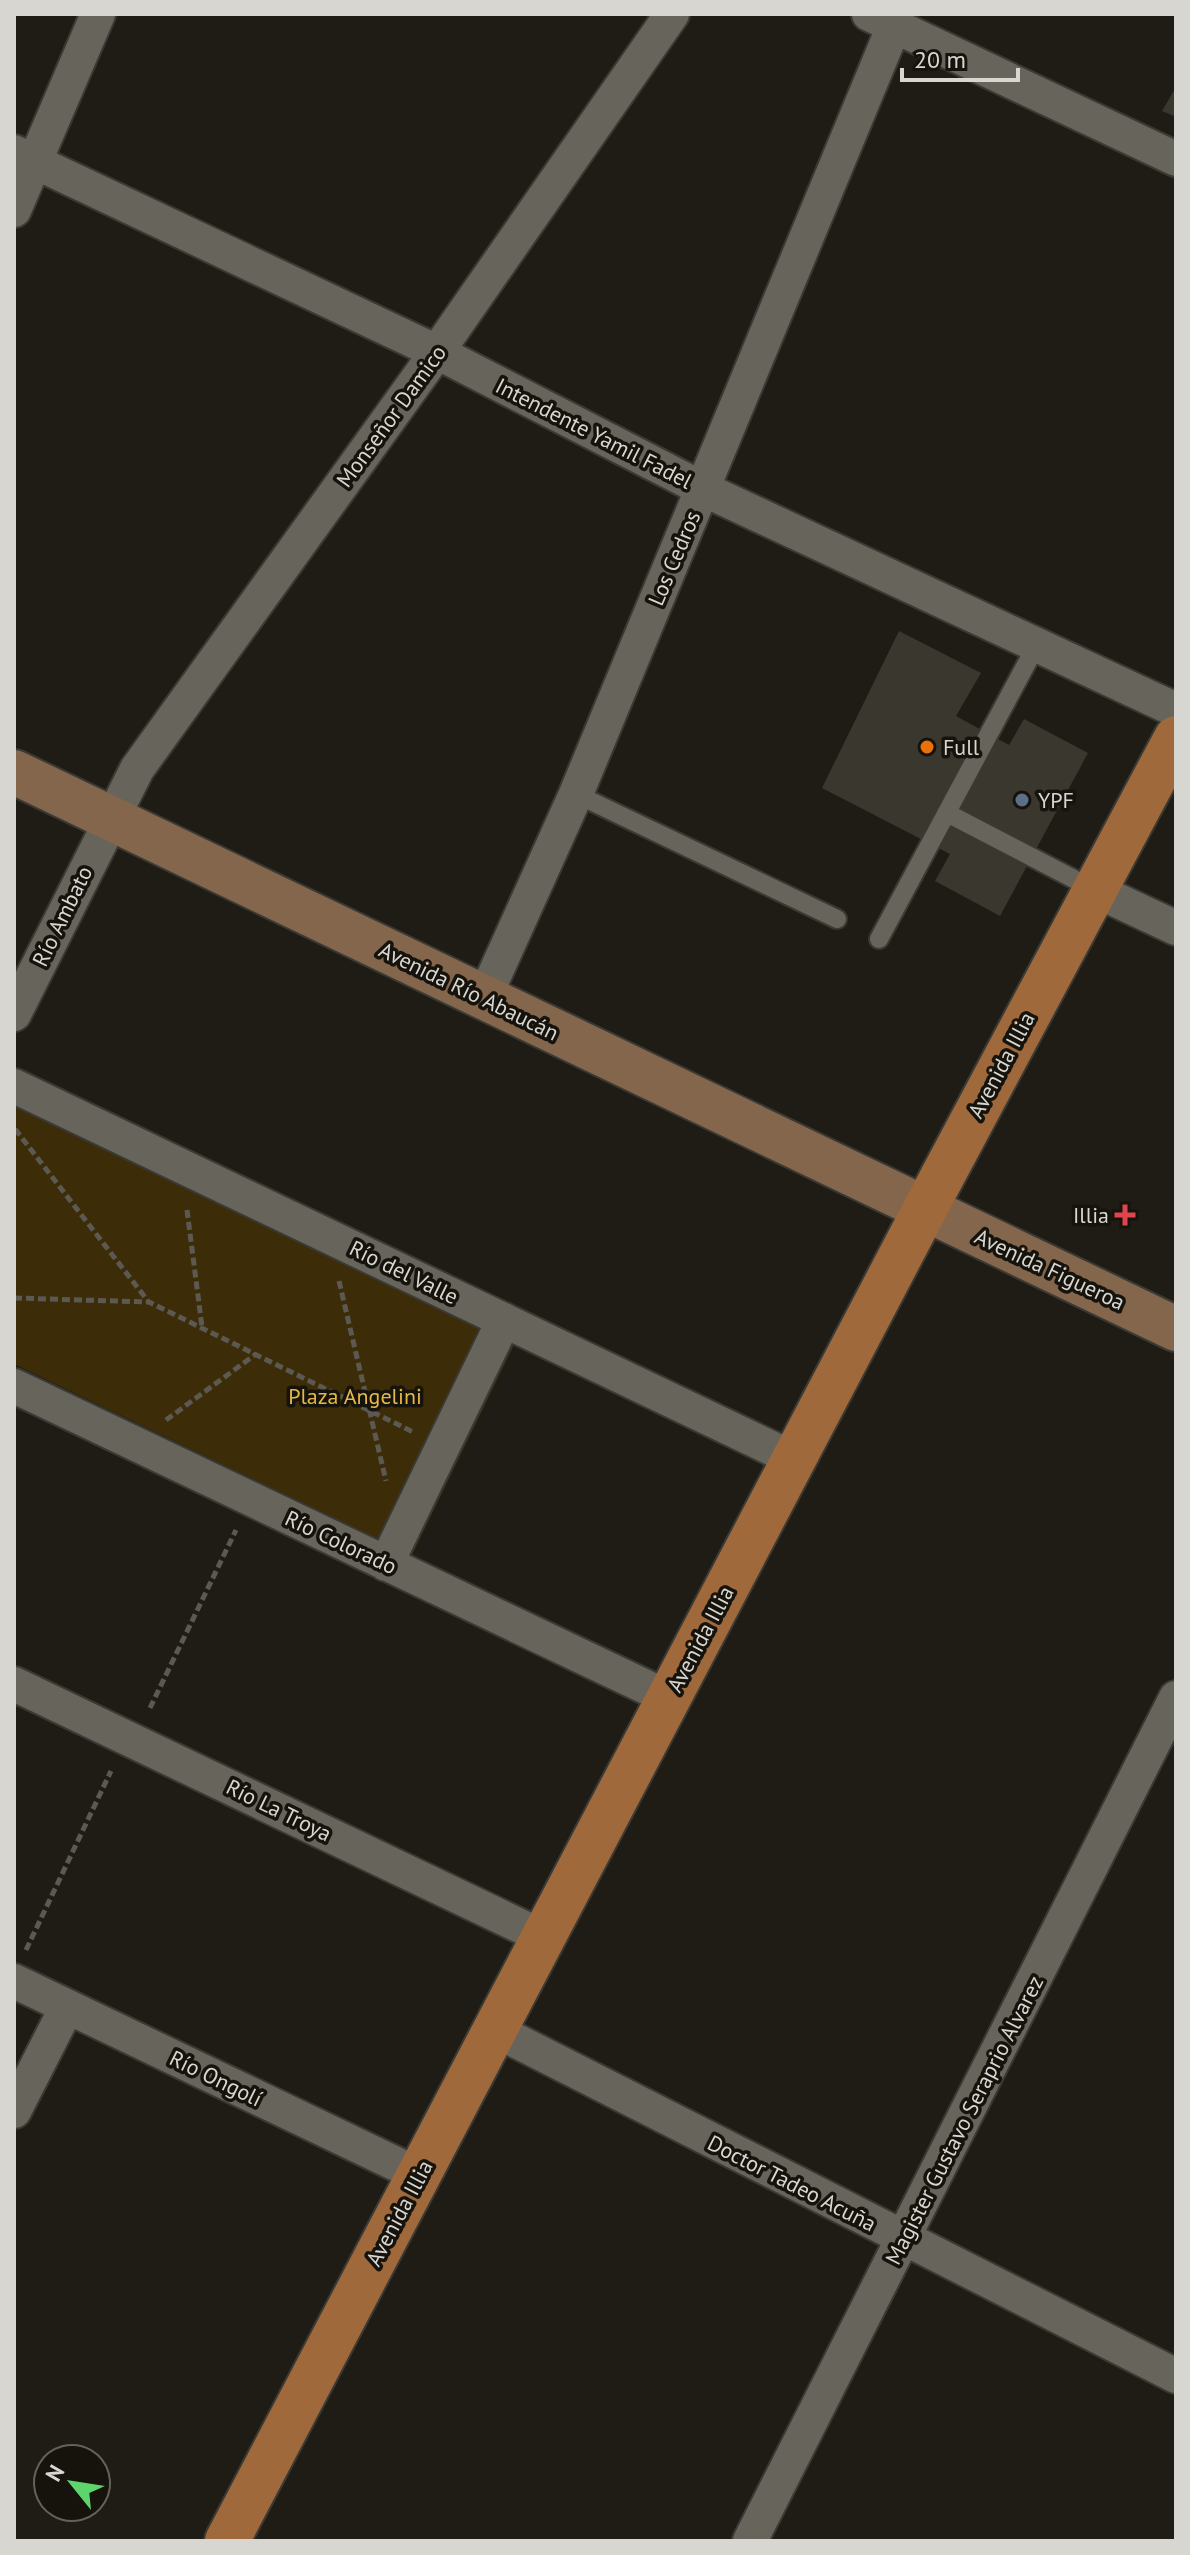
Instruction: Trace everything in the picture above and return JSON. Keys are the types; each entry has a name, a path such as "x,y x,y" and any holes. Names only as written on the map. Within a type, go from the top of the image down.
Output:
{"main road":[{"name":"Avenida Illia","path":"227,2541 925,1209 1176,738"}],"street":[{"path":"14,210 24,157 98,14"},
{"name":"Monseñor Damico","path":"110,818 137,769 437,352 672,14"},
{"path":"881,20 1176,159"},
{"name":"Los Cedros","path":"484,998 576,794 703,489 881,20"},
{"name":"Intendente Yamil Fadel","path":"24,157 437,352 703,489 1176,710"},
{"name":"Avenida Río Abaucán","path":"14,772 925,1209"},
{"name":"Río Ambato","path":"14,1014 110,818"},
{"path":"1095,890 1176,928"},
{"name":"Río del Valle","path":"14,1086 794,1459"},
{"name":"Avenida Figueroa","path":"925,1209 1176,1329"},
{"path":"392,1550 504,1320"},
{"name":"Río Colorado","path":"14,1386 392,1550 669,1698"},
{"name":"Río La Troya","path":"14,1684 543,1937"},
{"name":"Magister Gustavo Seraprio Alvarez","path":"750,2541 1176,1698"},
{"name":"Río Ongolí","path":"14,1981 419,2175"},
{"path":"14,2111 67,2007"},
{"name":"Doctor Tadeo Acuña","path":"495,2030 903,2240 1176,2376"}],"lane":[{"path":"879,939 1036,646"},
{"path":"576,794 837,919"},
{"path":"947,813 1095,890"}],"path":[{"path":"14,1127 149,1302"},
{"path":"185,1195 202,1328"},
{"path":"336,1267 369,1410 392,1550"},
{"path":"14,1298 149,1302 443,1446"},
{"path":"162,1423 256,1354"}],"green space":[{"name":"Plaza Angelini","path":"14,1104 516,1341 412,1555 14,1364"}],"building":[{"path":"1176,87 1176,117 1162,111"},
{"path":"899,631 981,673 956,716 1009,745 1024,719 1088,753 1000,916 935,881 950,854 822,788"}],"place":[{"name":"Full","path":"927,747"},
{"name":"YPF","path":"1022,800"},
{"name":"Illia","path":"1125,1215"}]}
